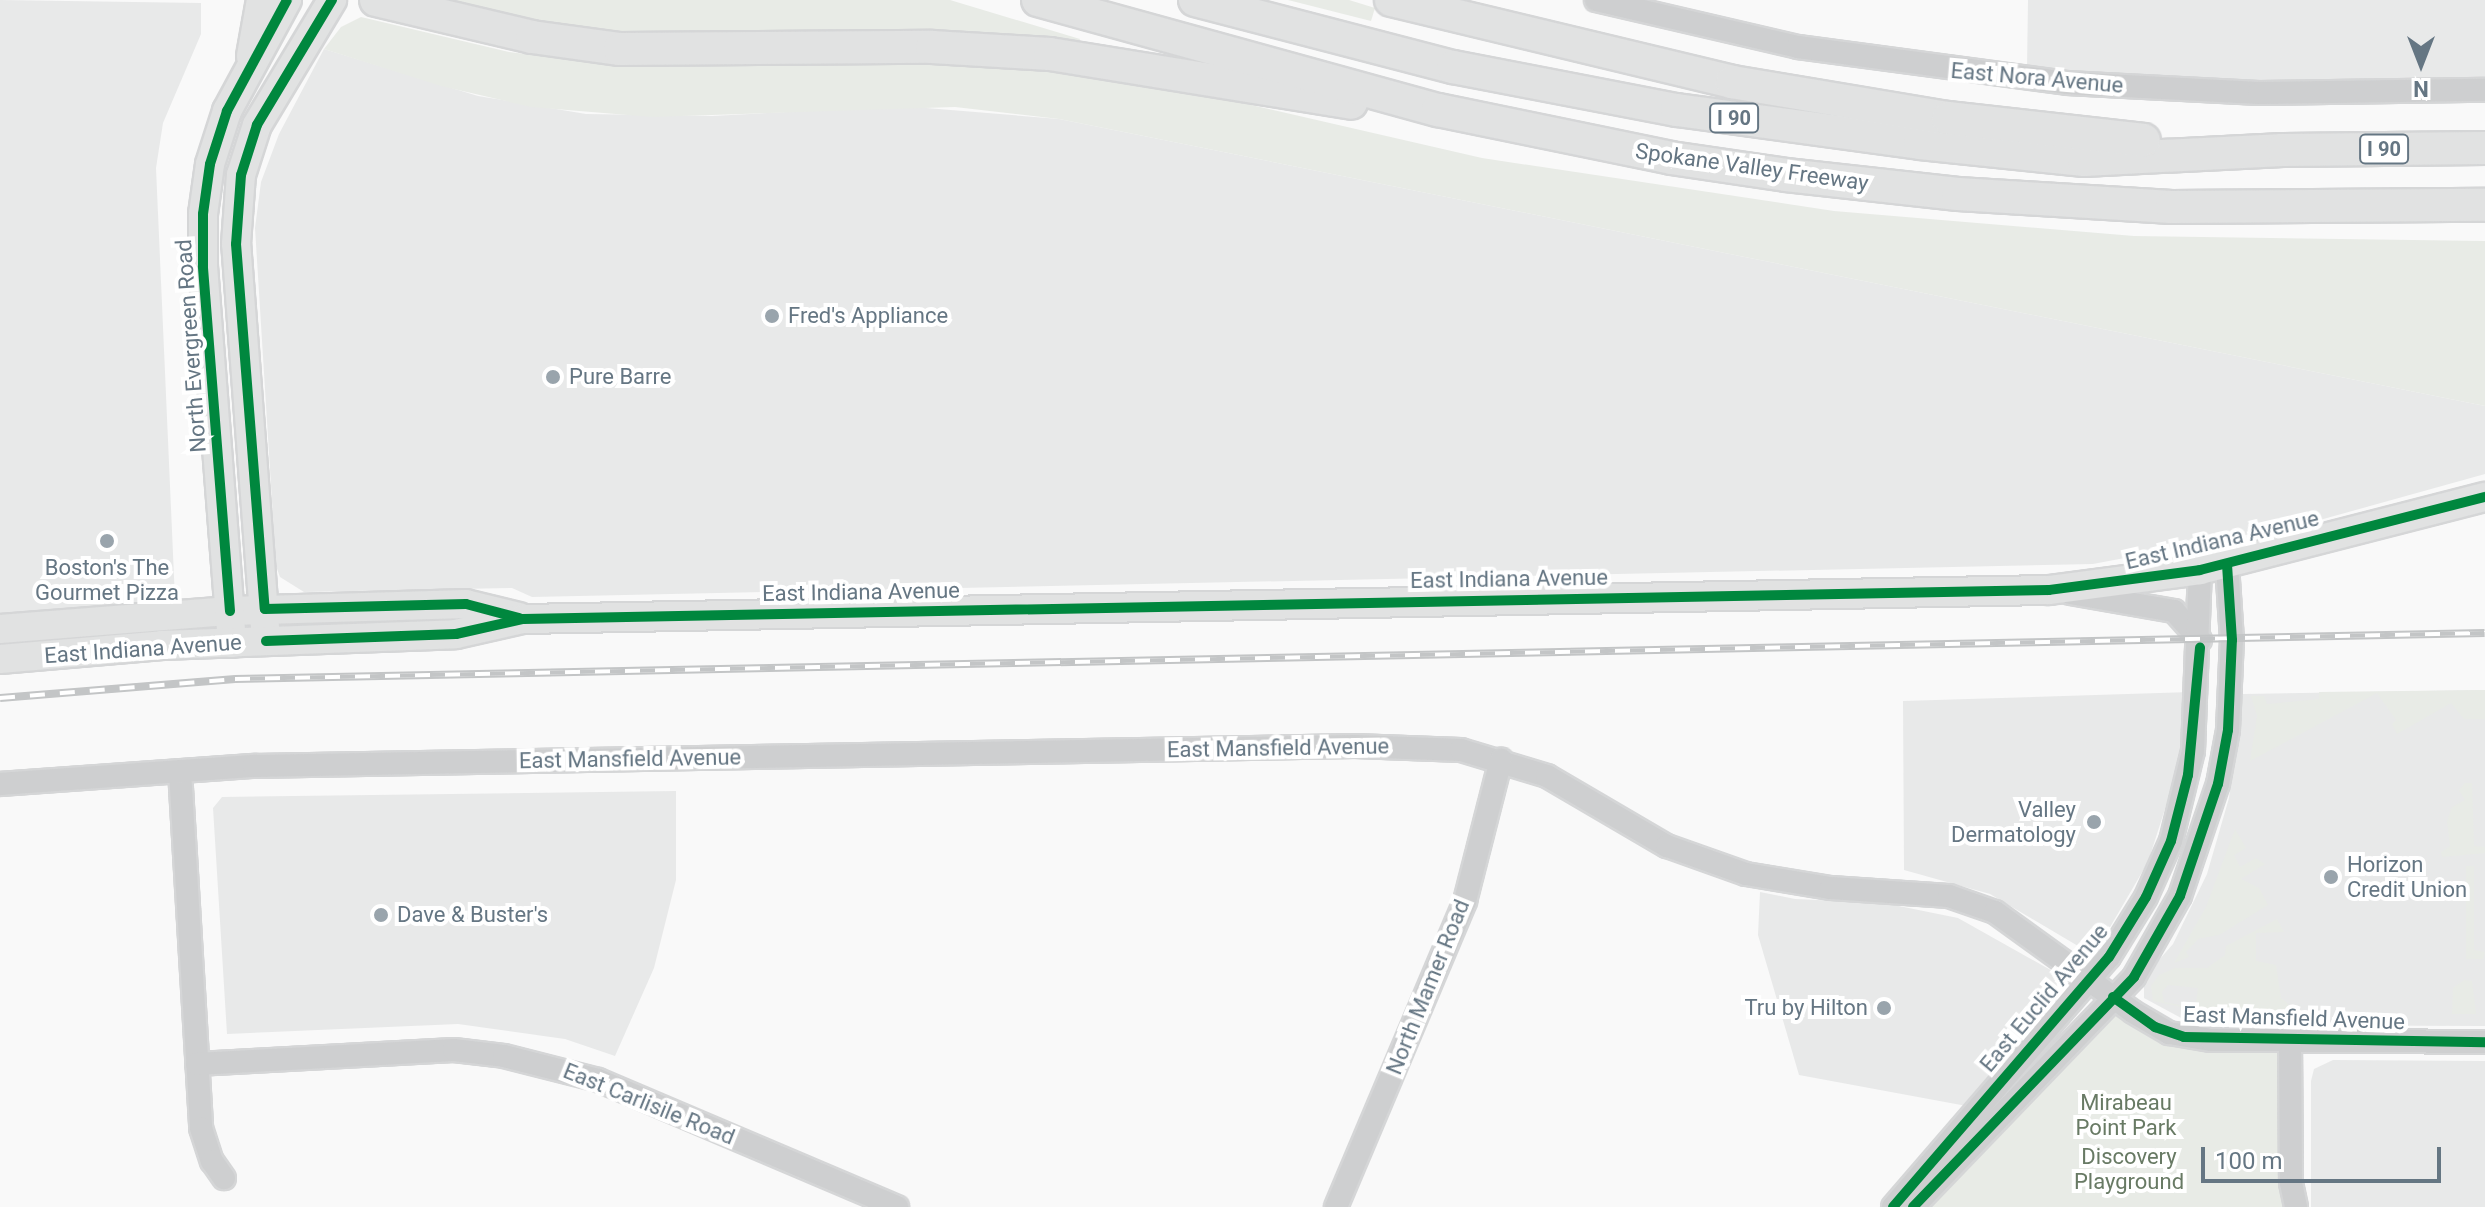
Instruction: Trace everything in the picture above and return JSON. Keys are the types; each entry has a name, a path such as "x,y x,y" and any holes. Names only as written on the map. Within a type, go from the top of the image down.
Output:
{"highway":[{"path":"253,56 263,0"},
{"path":"376,0 532,37 620,49 932,47 1050,54 1309,99 1438,110"},
{"name":"Spokane Valley Freeway","path":"1038,0 1438,110 1671,158 1958,194 2172,207 2485,205"},
{"name":"Spokane Valley Freeway","path":"1195,0 1388,54 1783,126 2084,160 2283,150 2485,148"},
{"path":"1391,0 1614,57 1835,100 2101,136 2283,150"}],"main road":[{"name":"North Evergreen Road","path":"232,643 203,266 203,214 217,137 253,56 287,0"},
{"path":"266,641 236,244 241,175 257,125 332,0"},
{"name":"East Indiana Avenue","path":"0,659 266,641 456,634 523,619 2049,590 2213,567 2485,497"},
{"name":"East Indiana Avenue","path":"0,629 265,609 466,604 523,619"}],"street":[{"name":"East Nora Avenue","path":"1596,0 1798,47 2067,83 2259,93 2485,90"},
{"name":"East Euclid Avenue","path":"1893,1207 2090,978 2146,897 2171,841 2193,751 2200,641 2213,567"},
{"name":"East Euclid Avenue","path":"1913,1207 2134,977 2180,896 2218,784 2232,686 2213,567"},
{"path":"2049,590 2174,611 2200,641"},
{"name":"East Mansfield Avenue","path":"0,784 254,766 1398,745 1501,760 1579,791 1667,846 1720,866 1786,883 1949,896 1995,912 2155,1027 2184,1037 2485,1042"},
{"name":"North Mamer Road","path":"1336,1207 1465,901 1501,760"},
{"path":"180,771 201,1128 212,1161 224,1178"},
{"path":"2290,1041 2291,1183 2296,1207"},
{"name":"East Carlisile Road","path":"197,1064 454,1050 516,1058 598,1080 897,1207"},
{"path":"2285,1207 2291,1183"}],"shaded area":[{"path":"0,0 201,3 201,34 163,123 156,168 175,599 0,613"},
{"path":"2028,0 2485,0 2485,80 2270,83 2027,69"},
{"path":"324,49 478,96 586,114 712,116 902,106 1059,119 2485,406 2485,474 2309,523 2093,564 532,597 512,588 304,592 280,577 276,566 255,228 261,182 279,134"},
{"path":"2485,690 2485,1026 2224,1025 2183,1019 2144,998 2144,977 2173,944 2207,874 2229,798 2243,694"},
{"path":"2191,692 2180,762 2148,862 2099,946 2078,946 1990,894 1904,870 1903,701"},
{"path":"676,791 676,880 654,968 615,1056 565,1039 458,1024 227,1034 213,808 222,797"},
{"path":"1760,892 1795,899 1884,903 1958,918 2056,973 2058,998 1972,1107 1799,1075 1758,935"},
{"path":"2333,1060 2485,1061 2485,1207 2311,1207 2311,1081 2314,1069"}],"green space":[{"path":"421,0 950,0 1080,39 1077,45 603,37"},
{"path":"1288,0 1349,0 1375,8 1371,21"},
{"path":"361,17 509,52 622,66 888,60 1062,70 1203,94 1482,158 1834,211 2134,236 2485,241 2485,406 1059,119 955,107 652,117 531,107 441,86 324,49 341,27"},
{"path":"2485,690 2485,719 2464,719 2451,703 2397,734 2392,724 2396,720 2377,693 2250,761 2257,716 2251,696 2264,696 2267,704 2319,699 2319,692"},
{"path":"2465,783 2472,783 2474,846 2485,847 2485,853 2442,857 2441,852 2450,846 2447,821 2452,807 2465,800 2459,790"},
{"path":"2235,829 2246,848 2234,855 2240,867 2256,858 2265,864 2241,879 2259,888 2268,905 2219,935 2198,939 2186,952 2189,957 2174,963 2206,907"},
{"path":"2466,866 2474,866 2474,950 2485,952 2483,959 2466,959"},
{"path":"2277,919 2284,932 2256,933 2256,961 2276,965 2281,998 2301,1014 2215,1014 2153,1001 2151,986 2159,975 2175,968 2207,968 2225,955 2226,946","holes":["2168,985 2198,988 2195,1008 2164,1002 2162,992"]},
{"path":"2464,980 2472,981 2476,1014 2452,1014 2453,988"},
{"name":"Mirabeau Point Park","path":"2113,997 2155,1027 2290,1041 2285,1207 1913,1207"}],"railway":[{"path":"0,698 235,679 2485,633"}],"cycle path":[{"path":"230,611 203,266 203,214 210,164 227,111 287,0"},
{"path":"332,0 257,125 241,175 236,244 265,609 466,604 519,618"},
{"path":"266,641 456,634 523,619 2049,590 2200,570 2485,497"},
{"path":"1913,1207 2134,977 2180,896 2218,784 2228,730 2232,640 2227,564"},
{"path":"1893,1207 2109,957 2146,897 2171,841 2188,775 2200,648"},
{"path":"2113,997 2155,1027 2184,1037 2485,1042"}],"place":[{"name":"Fred's Appliance","path":"772,316"},
{"name":"Pure Barre","path":"553,377"},
{"name":"Boston's The Gourmet Pizza","path":"107,541"},
{"name":"Valley Dermatology","path":"2094,822"},
{"name":"Horizon Credit Union","path":"2331,877"},
{"name":"Dave & Buster's","path":"381,915"},
{"name":"Tru by Hilton","path":"1884,1008"}],"park label":[{"name":"Discovery Playground","path":"2129,1168"}]}
